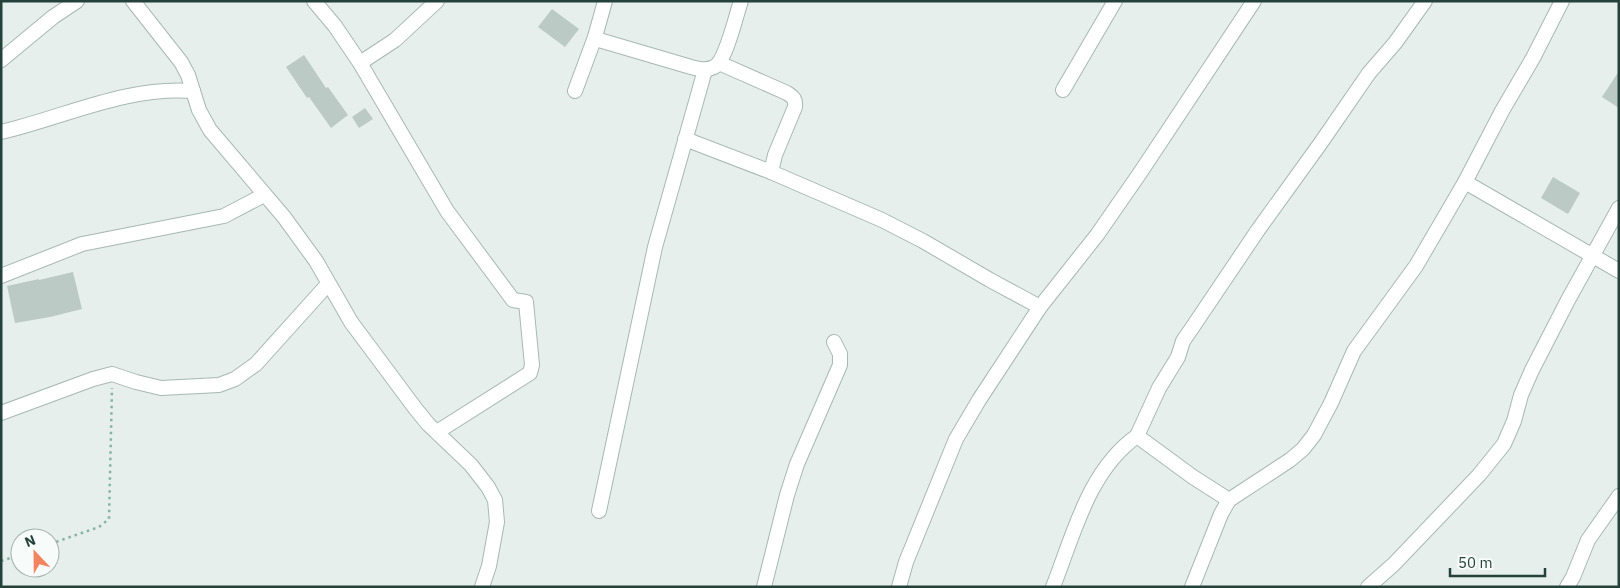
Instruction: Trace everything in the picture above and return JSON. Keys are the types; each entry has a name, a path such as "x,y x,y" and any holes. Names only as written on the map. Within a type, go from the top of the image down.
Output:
{"street":[{"path":"1,60 53,17 77,1"},
{"path":"133,1 182,62 199,110 210,130 284,217 316,261 357,330 415,408 471,465 488,487 495,500 497,522 489,566 482,587"},
{"path":"314,1 335,26 360,63 447,212 514,300 526,302 532,365 530,373 437,432"},
{"path":"360,63 395,40 437,1"},
{"path":"575,91 595,37 605,1"},
{"path":"595,37 599,40 704,70 716,66 723,57 741,1"},
{"path":"1063,90 1115,1"},
{"path":"899,587 906,562 956,439 1004,360 1040,307 1097,235 1254,1"},
{"path":"1052,587 1088,496 1105,467 1123,446 1137,436 1159,388 1178,357 1183,341 1195,322 1369,73 1395,43 1425,1"},
{"path":"1192,587 1221,514 1229,500 1290,460 1303,449 1314,435 1331,403 1354,351 1416,266 1466,182 1562,1"},
{"path":"719,62 794,97 795,107 775,155 771,172"},
{"path":"599,511 655,247 704,70"},
{"path":"1,132 118,98 166,90 193,91"},
{"path":"685,139 771,172 882,220 924,240 990,280 1040,307"},
{"path":"1466,182 1619,271"},
{"path":"1,276 82,244 224,216 264,195"},
{"path":"1368,587 1394,564 1492,460 1504,444 1532,370 1619,208"},
{"path":"1,413 93,379 112,374 161,388 219,385 235,379 256,364 328,284"},
{"path":"764,587 786,495 796,464 840,365 840,354 834,342"},
{"path":"1137,436 1193,477 1229,500"},
{"path":"1567,587 1588,540 1619,496"}],"path":[{"path":"60,541 99,527 109,519 112,374"}],"building":[{"path":"552,9 579,29 565,47 538,27"},
{"path":"304,55 326,88 328,87 348,115 331,128 309,97 307,98 286,67"},
{"path":"1619,71 1619,108 1602,97"},
{"path":"365,108 373,119 359,128 352,117"},
{"path":"1553,177 1580,193 1568,214 1541,198"},
{"path":"73,272 82,309 15,323 7,286"}]}
